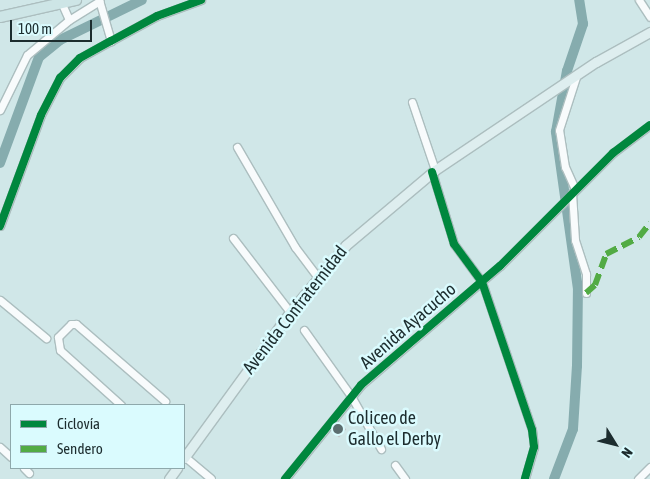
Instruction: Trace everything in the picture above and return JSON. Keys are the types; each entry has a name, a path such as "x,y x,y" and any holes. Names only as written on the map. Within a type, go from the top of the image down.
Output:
{"highway":[{"path":"0,17 76,0"}],"main road":[{"name":"Avenida Confraternidad","path":"185,456 290,312 346,245 433,171 576,75 650,32"},
{"path":"168,479 176,469"}],"street":[{"path":"0,110 27,55 69,20 99,0 110,38"},
{"path":"0,226 41,115 60,78 80,58 110,38 157,16 201,0"},
{"path":"639,0 650,17"},
{"path":"62,4 69,20"},
{"path":"576,75 559,130 565,167 574,191 575,240 586,274 586,293"},
{"path":"412,102 454,244 482,282 535,439 525,479"},
{"name":"Avenida Ayacucho","path":"285,479 351,396 532,236 560,204 612,153 650,125"},
{"path":"238,147 295,246 318,277"},
{"path":"233,238 290,312"},
{"path":"0,300 46,338"},
{"path":"121,404 60,350 58,337 70,324 76,324 165,401"},
{"path":"304,330 351,396 381,449"},
{"path":"0,447 10,455"},
{"path":"185,458 211,479"},
{"path":"395,465 406,479"},
{"path":"638,479 650,467"}],"building":[{"name":"Coliceo de Gallo el Derby","path":"338,422 346,429 339,438 331,430"}],"waterway":[{"path":"0,163 39,57 60,40 142,0"},
{"path":"554,479 573,429 577,366 578,289 556,132 567,71 583,24 579,0"}],"marked path":[{"path":"586,293 595,285 606,254 639,237 650,223"}],"cycle path":[{"path":"0,226 41,115 60,78 80,58 157,16 201,0"},
{"path":"285,479 361,385 500,266 613,153 650,125"},
{"path":"432,172 454,244 482,282 532,430 534,447 525,479"}],"place":[{"name":"Coliceo de Gallo el Derby","path":"338,429"}]}
